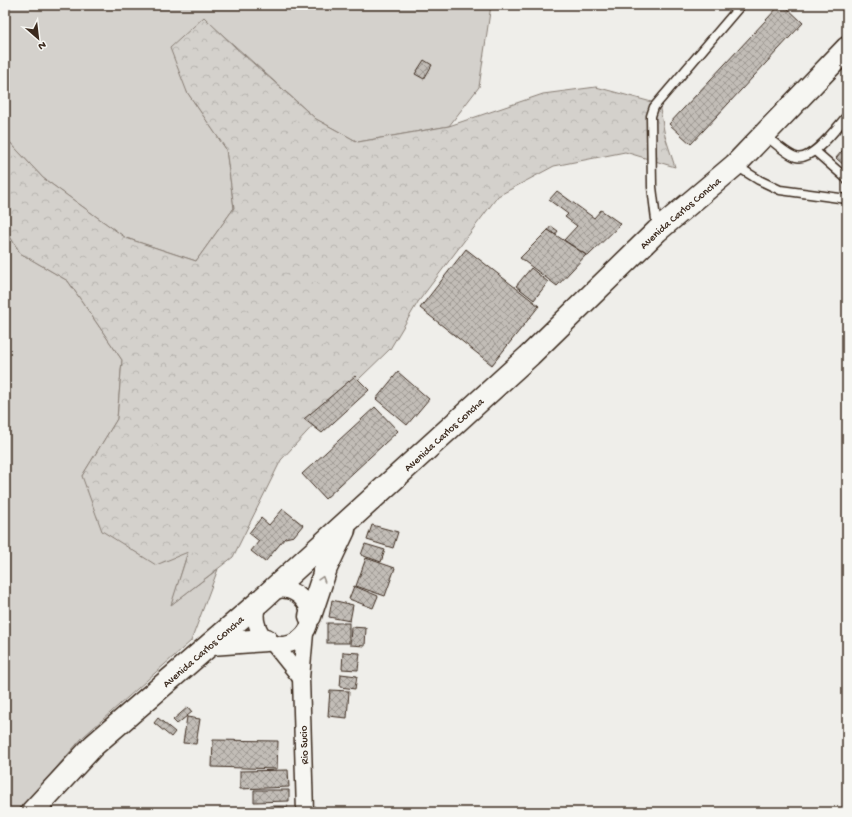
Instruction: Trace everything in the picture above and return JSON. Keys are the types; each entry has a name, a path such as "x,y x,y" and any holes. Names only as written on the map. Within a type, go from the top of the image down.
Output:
{"street":[{"name":"Avenida Carlos Concha","path":"32,812 94,745 261,600 530,355 657,231 735,165 846,53"},
{"path":"211,644 270,641 288,644 300,638 308,624 326,568 350,518"},
{"path":"301,678 270,641 261,634 256,623 255,611 261,600 272,591 283,589 293,591 302,597 308,605 308,624"},
{"name":"Rio Sucio","path":"305,812 301,678 308,624"}],"lane":[{"path":"657,231 652,187 651,116 654,106 741,5"},
{"path":"765,135 795,157 803,157 815,151 847,116"},
{"path":"815,151 847,179"},
{"path":"735,165 759,180 780,190 847,200"}],"green space":[{"path":"5,5 491,5 479,87 449,126 358,142 316,119 204,18 187,92 226,149 234,208 196,261 126,238 43,178 5,137"},
{"path":"204,17 236,48 316,119 358,142 449,126 543,94 596,87 659,104 665,136 675,167 625,152 554,166 498,196 418,302 390,349 330,407 281,460 233,557 171,605 188,552 156,565 102,531 82,476 117,419 122,360 68,281 20,253 5,228 5,137 43,178 126,238 196,261 234,208 226,149 187,92 170,48"},
{"path":"5,228 20,253 68,281 122,360 117,419 82,476 188,551 172,604 218,569 191,641 83,737 18,812 5,812"}],"building":[{"path":"780,5 784,5 803,23 691,144 669,124"},
{"path":"424,60 432,65 424,79 415,74"},
{"path":"847,145 847,168 836,158"},
{"path":"557,191 594,218 601,210 621,224 588,256 564,240 577,226 565,217 568,214 549,200"},
{"path":"551,226 558,231 555,235 548,230"},
{"path":"548,230 586,255 557,286 520,258"},
{"path":"466,249 539,306 492,365 420,308"},
{"path":"531,268 548,282 534,300 516,286"},
{"path":"398,372 429,399 407,425 376,399"},
{"path":"355,376 369,390 322,433 304,419"},
{"path":"375,407 398,431 325,499 302,474"},
{"path":"283,509 303,525 294,536 285,538 265,562 251,551 259,541 249,533 261,518 269,525"},
{"path":"372,525 398,532 393,548 367,540"},
{"path":"365,544 385,550 381,562 361,555"},
{"path":"366,558 395,568 385,596 356,586"},
{"path":"354,586 378,596 373,608 349,599"},
{"path":"332,600 353,605 350,621 329,617"},
{"path":"327,623 349,623 349,643 327,643"},
{"path":"351,627 366,628 365,646 350,645"},
{"path":"343,652 360,653 358,670 342,669"},
{"path":"341,674 357,676 355,689 340,687"},
{"path":"330,690 349,691 347,718 328,716"},
{"path":"188,707 192,712 177,724 173,720"},
{"path":"187,717 200,719 196,744 183,743"},
{"path":"158,718 175,732 171,737 154,723"},
{"path":"213,740 278,741 277,769 212,767"},
{"path":"288,770 289,787 240,789 240,771"},
{"path":"254,790 289,790 289,801 254,802"},
{"path":"270,806 287,806 287,812 270,812"}]}
